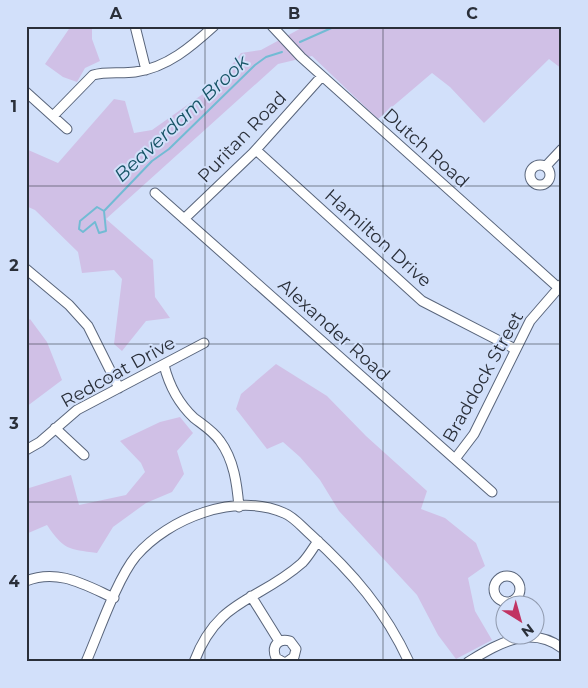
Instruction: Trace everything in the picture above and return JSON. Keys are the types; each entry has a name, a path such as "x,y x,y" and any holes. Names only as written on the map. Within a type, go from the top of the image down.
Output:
{"street":[{"path":"135,26 146,70"},
{"path":"53,116 93,75 146,70 182,53 214,26"},
{"name":"Dutch Road","path":"272,26 322,76 561,287"},
{"name":"Puritan Road","path":"184,219 256,150 322,76"},
{"path":"26,92 68,129"},
{"path":"546,166 562,149"},
{"name":"Hamilton Drive","path":"256,150 422,300 515,349"},
{"name":"Alexander Road","path":"155,193 492,492"},
{"path":"26,269 69,305 88,326 119,388"},
{"name":"Braddock Street","path":"455,459 474,434 530,321 561,287"},
{"name":"Redcoat Drive","path":"26,450 40,442 77,410 204,343"},
{"path":"164,364 169,382 184,407 219,439 226,450 236,481 238,507"},
{"path":"55,428 84,455"},
{"path":"86,662 127,568 157,536 196,515 238,507 284,512 318,541 362,586 394,629 409,662"},
{"path":"194,662 203,640 215,623 231,608 303,562 318,541"},
{"path":"26,581 43,576 61,576 114,598"},
{"path":"251,596 279,642"},
{"path":"283,662 274,654 274,646 279,642 287,640 295,646 294,657 287,662"},
{"path":"546,641 562,648"},
{"path":"468,662 496,646"}],"shaded area":[{"path":"71,26 92,26 92,39 100,61 85,68 77,82 63,77 45,64"},
{"path":"305,26 562,26 562,69 549,59 484,123 450,87 432,73 378,119 312,56 278,64 106,219 153,260 155,297 170,318 146,321 122,351 114,344 122,279 114,270 82,273 78,252 35,210 26,206 26,149 58,163 114,99 125,101 134,133 152,130 217,84 241,53 261,50"},
{"path":"30,319 47,342 62,380 26,407 26,322"},
{"path":"276,364 327,396 366,436 427,491 421,509 445,518 476,543 485,566 468,578 475,611 492,640 456,659 438,635 417,595 339,511 320,480 300,457 283,442 267,449 236,409 241,394"},
{"path":"180,417 193,433 177,451 184,474 172,492 146,503 113,527 97,553 68,547 58,539 47,525 26,534 26,489 71,475 79,505 126,495 145,472 141,463 120,441 160,422"}],"waterway":[{"name":"Beaverdam Brook","path":"300,42 336,26"},
{"name":"Beaverdam Brook","path":"104,211 152,161 169,149 255,65 266,57 282,52"},
{"path":"97,207 104,211 106,231 99,233 95,222 83,232 79,229 80,221 97,207"}]}
